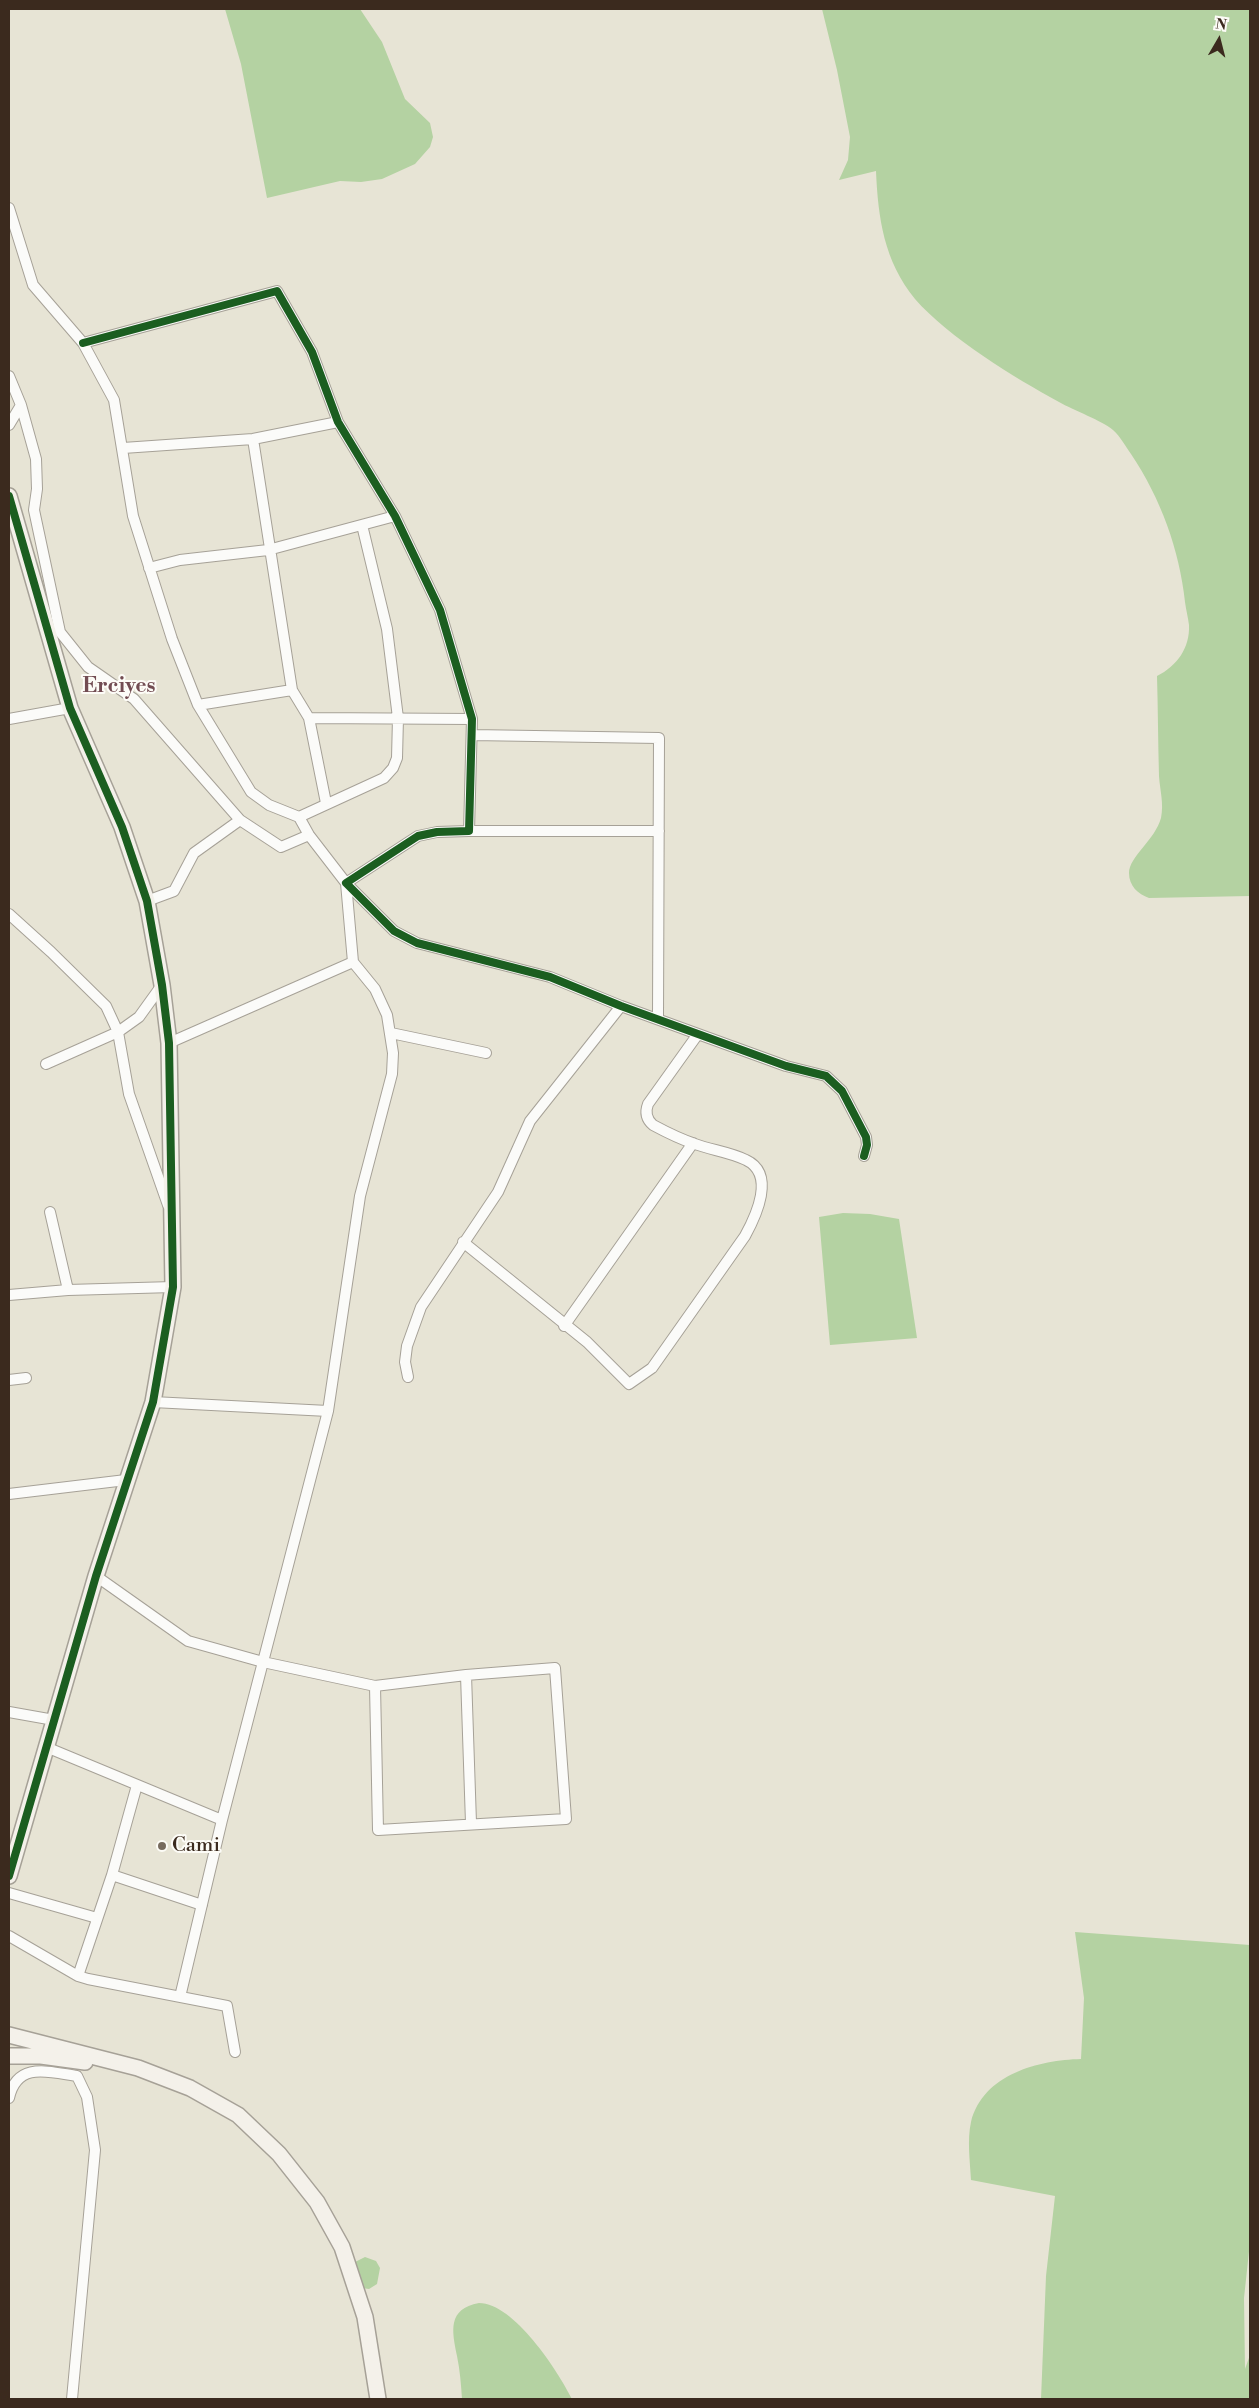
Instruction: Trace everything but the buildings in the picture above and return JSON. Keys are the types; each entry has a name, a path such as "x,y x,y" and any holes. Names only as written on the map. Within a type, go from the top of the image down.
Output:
{"street":[{"path":"9,208 33,285 83,343 114,400 133,516 172,639 198,705 251,792 269,805 299,817 309,835 346,883 394,931 404,937 417,943 550,977 621,1006 831,1080 847,1098 866,1137 867,1145 864,1156"},
{"path":"83,343 277,291 312,352 338,422 395,516 440,610 472,719 469,831"},
{"path":"9,376 21,405 36,459 37,489 34,510 54,632 70,708 122,827 147,902 162,985 169,1043 173,1287 153,1402 96,1576 9,1876"},
{"path":"9,425 21,405"},
{"path":"123,448 252,439 338,422"},
{"path":"252,439 268,550 292,690 309,718 326,804"},
{"path":"10,502 54,632 88,667 134,698 240,820 281,847 309,835"},
{"path":"149,568 180,560 268,550 395,516"},
{"path":"299,817 378,781 395,764 398,753 398,718 387,629 362,525"},
{"path":"198,705 292,690"},
{"path":"9,718 70,708"},
{"path":"309,718 472,719"},
{"path":"472,735 659,738 658,1018"},
{"path":"147,902 174,891 194,853 240,820"},
{"path":"346,883 418,836 437,832 659,831"},
{"path":"180,1997 222,1820 328,1411 360,1196 392,1074 393,1053 387,1015 375,988 352,962 346,883"},
{"path":"9,914 106,1006 118,1032 129,1094 172,1218"},
{"path":"169,1043 352,962"},
{"path":"46,1064 118,1032 139,1017 162,985"},
{"path":"408,1377 405,1362 407,1346 421,1307 498,1192 524,1134 540,1107 621,1006"},
{"path":"391,1033 486,1053"},
{"path":"463,1242 599,1353 629,1384 652,1368 745,1236 755,1216 761,1197 760,1176 751,1163 693,1144 652,1125 646,1112 648,1104 698,1034"},
{"path":"564,1326 693,1144"},
{"path":"50,1212 68,1290"},
{"path":"9,1295 68,1290 173,1287"},
{"path":"9,1380 26,1378"},
{"path":"153,1402 328,1411"},
{"path":"9,1494 126,1480"},
{"path":"96,1576 188,1641 263,1662 375,1686 466,1675 555,1668 566,1819 471,1823 378,1830 375,1686"},
{"path":"466,1675 471,1823"},
{"path":"9,1712 54,1720"},
{"path":"46,1747 222,1820"},
{"path":"78,1976 112,1875 137,1785"},
{"path":"112,1875 202,1905"},
{"path":"9,1893 97,1918"},
{"path":"9,1936 78,1976 228,2006 235,2052"},
{"path":"9,2035 138,2068 190,2088 238,2116 279,2154 317,2202 342,2247 365,2317 378,2399"},
{"path":"9,2056 41,2056 138,2068"},
{"path":"9,2098 10,2089 22,2074 39,2070 76,2076 87,2097 95,2150 72,2399"}],"green space":[{"path":"225,9 360,9 382,42 405,99 430,123 433,137 430,147 415,164 382,179 361,182 340,181 267,198 241,64"},
{"path":"822,9 1250,9 1250,896 1149,898 1132,886 1129,878 1130,867 1158,826 1162,813 1159,776 1157,676 1176,662 1185,649 1189,633 1182,582 1167,525 1142,471 1113,430 1042,392 983,356 945,328 915,299 905,285 896,270 885,238 881,222 876,171 839,180 848,160 850,137 837,70"},
{"path":"843,1213 870,1214 899,1219 917,1338 830,1345 819,1217"},
{"path":"1075,1932 1250,1945 1250,2242 1244,2298 1245,2369 1250,2355 1250,2399 1041,2399 1046,2276 1055,2196 971,2180 969,2136 971,2122 977,2106 987,2092 1000,2081 1031,2067 1065,2060 1081,2059 1084,1998"},
{"path":"365,2257 376,2261 380,2268 377,2284 369,2289 362,2288 355,2262"},
{"path":"479,2303 492,2306 506,2314 520,2326 546,2356 572,2399 462,2399 460,2372 453,2330 454,2322 461,2310"}],"cycle path":[{"path":"83,343 277,291 312,352 338,422 395,516 440,610 472,719 469,831 437,832 418,836 346,883 394,931 417,943 550,977 621,1006 786,1066 826,1076 842,1091 866,1137 867,1145 864,1156"},
{"path":"9,496 70,708 122,827 147,901 162,985 169,1043 173,1287 153,1402 96,1576 9,1876"}],"place":[{"name":"Cami","path":"162,1846"}],"district":[{"name":"Erciyes","path":"119,687"}]}
